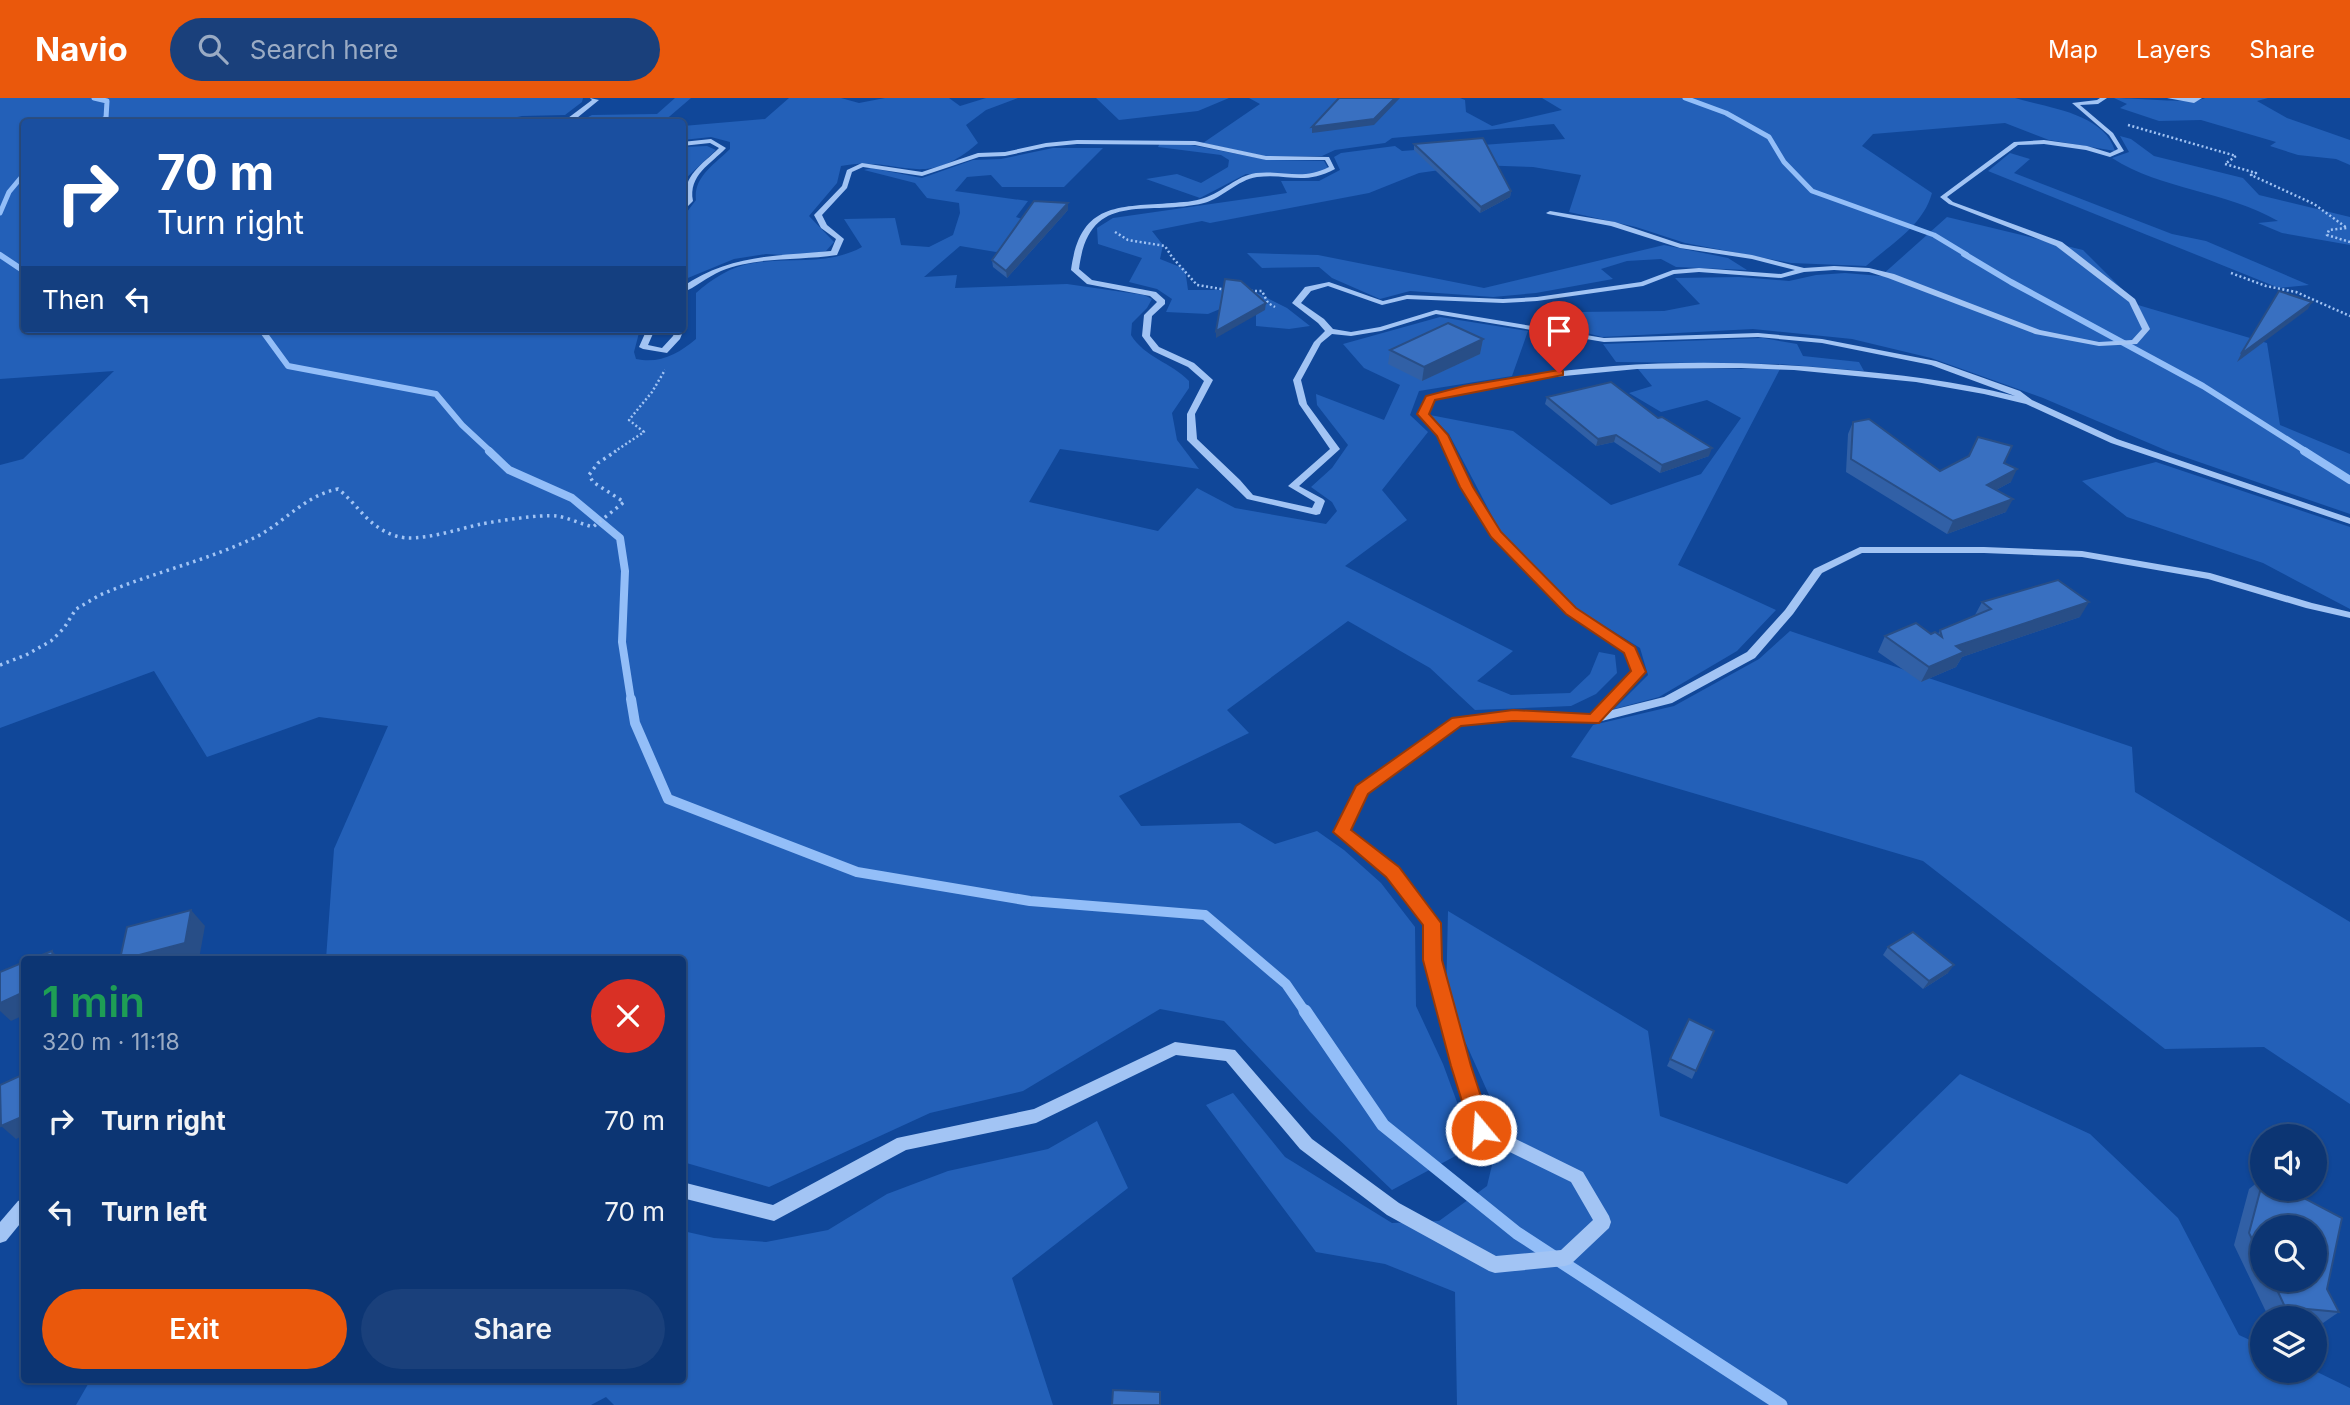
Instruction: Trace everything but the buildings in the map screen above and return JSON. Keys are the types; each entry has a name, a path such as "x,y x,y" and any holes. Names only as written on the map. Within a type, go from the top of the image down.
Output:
{"street":[{"path":"570,119 596,100 593,98"},
{"path":"2029,402 2017,393 1933,363 1810,340 1758,335 1604,340 1436,312 1371,331 1351,334 1330,331 1296,303 1308,289 1329,284 1382,303 1417,296 1503,301 1643,284 1674,272 1699,270 1781,276 1804,270 1834,268 1869,270 2038,332 2099,344 2134,342 2146,330 2132,301 2101,274 2059,244 1951,203 1943,197 2016,143 2044,142 2087,148 2110,155 2122,150 2111,134 2075,103 2098,103 2104,98"},
{"path":"2170,98 2194,101 2199,98"},
{"path":"686,144 711,141 723,148 690,179 687,192 690,201 686,206"},
{"path":"686,288 732,264 758,257 834,253 840,239 824,226 818,215 845,187 849,171 862,165 922,174 978,155 1005,154 1046,145 1162,142 1195,143 1266,158 1327,158 1333,168 1318,178 1251,176 1224,187 1207,200 1131,209 1099,217 1086,232 1077,252 1075,270 1090,282 1153,294 1162,302 1148,315 1146,335 1156,349 1191,365 1209,380 1203,396 1191,414 1192,440 1250,497 1316,512 1320,501 1293,486 1335,449 1303,404 1297,380 1318,342 1330,331"},
{"path":"1550,213 1612,224 1680,246 1752,257 1804,270"},
{"path":"649,333 643,347 664,351 678,333"},
{"path":"1594,719 1639,672 1630,650 1571,611 1496,534 1467,487 1442,435 1423,414 1430,398 1464,389 1620,365 1785,366 1925,379 1987,390 2029,402 2114,441 2350,521"},
{"path":"686,1191 774,1213 903,1143 1036,1116 1175,1048 1230,1055 1306,1144 1393,1209 1495,1265 1565,1258 1603,1222 1577,1177 1481,1130 1432,960 1432,923 1392,872 1342,832 1361,791 1457,722 1513,715 1594,719 1668,700 1751,655 1789,612 1818,571 1860,550 1984,550 2082,554 2210,576 2350,615"},
{"path":"0,1235 21,1210"}],"path":[{"path":"2118,123 2236,156 2225,164 2256,173 2252,175 2286,189 2336,217 2347,228 2329,230 2327,235 2350,242"},
{"path":"1086,232 1102,228 1113,230 1128,240 1164,246 1170,260 1190,274 1197,285 1230,290"},
{"path":"2231,273 2266,286 2296,292 2350,316"},
{"path":"1241,290 1262,291 1268,303 1280,309"},
{"path":"0,665 40,648 63,630 75,609 113,589 241,544 263,533 320,491 338,489 347,496 353,508 376,526 398,537 436,535 483,524 555,516 593,527 624,502 593,482 589,475 598,463 643,432 629,420 665,371 664,351"}],"shaded area":[{"path":"0,98 583,98 582,102 565,115 508,119 21,119 21,333 639,333 634,352 636,359 661,359 696,339 696,293 722,274 737,267 768,261 836,257 862,247 844,219 895,218 901,245 929,247 953,235 960,213 959,203 927,198 915,183 864,170 871,168 922,178 973,160 1001,159 1053,148 1103,148 1064,187 1002,187 991,175 967,177 955,191 1028,201 1016,217 1031,222 1029,243 996,252 960,246 924,277 957,275 955,288 1067,284 1144,295 1152,299 1132,323 1131,335 1143,349 1189,381 1189,388 1172,413 1177,440 1199,469 1060,449 1029,502 1158,531 1197,488 1235,508 1326,524 1337,511 1332,502 1311,487 1332,468 1348,445 1317,405 1316,394 1384,420 1400,385 1364,368 1343,344 1440,317 1528,331 1512,376 1419,391 1410,415 1428,432 1382,490 1407,520 1345,566 1513,651 1477,681 1511,695 1570,693 1590,674 1599,652 1615,655 1617,673 1596,694 1571,706 1475,710 1430,668 1348,621 1227,710 1249,733 1119,796 1141,826 1240,823 1275,844 1317,831 1344,850 1381,883 1415,927 1416,1006 1443,1064 1461,1113 1461,1153 1392,1190 1310,1112 1224,1021 1160,1009 1023,1091 930,1113 769,1187 686,1163 686,956 326,956 334,849 388,726 319,717 207,757 154,671 0,728 0,465 23,459 114,371 0,379"},
{"path":"675,98 691,98 666,119 584,119 592,115 657,114"},
{"path":"789,98 841,98 859,103 885,98 949,98 960,106 986,98 1018,98 986,110 966,125 978,143 958,158 941,166 911,169 862,164 841,166 837,183 809,216 834,242 826,251 799,256 766,254 734,259 686,279 686,213 696,200 701,178 730,149 730,142 711,137 686,140 686,126 765,119"},
{"path":"1096,98 1229,98 1198,111 1119,120"},
{"path":"1249,98 1460,98 1465,100 1466,112 1492,126 1562,110 1542,98 2015,98 2087,120 2109,138 2115,151 2049,140 2005,123 1873,134 1862,146 1932,193 1928,205 1914,225 1866,266 1791,263 1685,243 1636,227 1569,212 1581,175 1533,167 1475,165 1419,173 1369,193 1210,223 1202,221 1152,231 1163,245 1160,259 1185,269 1188,290 1251,290 1287,308 1310,326 1289,329 1256,326 1256,312 1220,309 1208,314 1166,312 1172,299 1157,289 1129,282 1142,258 1098,244 1097,228 1113,218 1287,193 1281,181 1319,181 1340,170 1334,157 1341,153 1395,146 1402,151 1565,139 1554,124 1392,138 1385,143 1335,150 1322,156 1264,156 1203,143 1260,104"},
{"path":"2114,98 2177,101 2268,98 2257,101 2287,118 2350,140 2350,165 2336,159 2298,155 2270,146 2276,142 2201,120 2159,121 2120,108 2127,104"},
{"path":"2120,136 2131,139 2154,156 2243,178 2259,195 2350,217 2350,245 2282,233 2258,223 2278,221 2258,211 2131,169 2112,158 2129,152"},
{"path":"1160,143 1191,145 1268,160 1324,161 1328,168 1313,176 1246,174 1200,198 1146,179 1177,174 1201,183 1228,167 1229,160 1221,155 1158,147"},
{"path":"707,146 716,150 686,178 686,147"},
{"path":"2010,153 2030,159 2014,173 2172,234 2206,241 2309,285 2279,288 1988,171"},
{"path":"1947,217 2083,250 2138,305 2267,343 2280,425 2350,454 2350,514 2170,452 2043,398 1931,358 1852,339 1753,329 1602,337 1564,327 1576,312 1664,311 1700,304 1675,278 1739,277 1789,281 1816,275 1845,273 1881,276"},
{"path":"1664,245 1728,258 1747,270 1676,267 1661,259 1627,261 1601,269 1613,279 1536,293 1493,297 1410,291 1380,299 1332,278 1319,267 1262,268 1247,253 1318,255 1484,288"},
{"path":"1763,338 1797,344 1803,356 1859,362 1864,371 1779,364 1616,362 1603,344"},
{"path":"1638,369 1780,369 1678,565 1776,610 1737,651 1659,697 1614,709 1648,675 1640,648 1576,608 1501,533 1449,434 1430,415 1513,431 1611,505 1701,474 1741,418 1707,400 1661,412 1629,393 1652,386"},
{"path":"2156,462 2350,527 2350,609 2263,563 2127,517 2082,481"},
{"path":"1790,631 2132,747 2135,792 2350,922 2350,1104 2264,1047 2165,1049 1923,861 1571,757 1593,725 1674,706 1759,659"},
{"path":"1448,911 1648,1031 1660,1116 1847,1184 1960,1074 2090,1134 2178,1218 2239,1335 2250,1340 2250,1383 2327,1383 2327,1377 2350,1388 2350,1405 1457,1405 1455,1292 1385,1264 1316,1252 1206,1105 1233,1093 1285,1157 1392,1223 1439,1221 1487,1186 1499,1136 1489,1095 1446,999"},
{"path":"1097,1121 1128,1188 1012,1278 1053,1405 614,1405 606,1397 591,1405 76,1405 89,1383 686,1383 686,1232 714,1238 766,1242 828,1230 887,1194 948,1171 1048,1149"}],"waterway":[{"path":"94,98 107,101 104,119"},
{"path":"1685,98 1726,113 1769,137 1784,162 1812,191 1934,235 1967,255"},
{"path":"0,213 9,192 21,178"},
{"path":"1964,254 2203,386 2307,452"},
{"path":"0,255 21,269"},
{"path":"264,333 288,366 436,394 462,425 491,452"},
{"path":"489,451 509,470 572,498 620,538 625,571 622,642 631,700"},
{"path":"2304,451 2350,480"},
{"path":"631,699 635,723 668,799 857,872 1030,901 1205,915 1286,984 1306,1013"},
{"path":"1305,1011 1383,1125 1517,1233 1781,1405"}],"route":[{"path":"1481,1130 1432,960 1432,923 1392,872 1342,832 1361,791 1457,722 1513,715 1594,719 1639,672 1630,650 1571,611 1496,534 1467,487 1442,435 1423,414 1430,398 1464,389 1559,373"}]}
